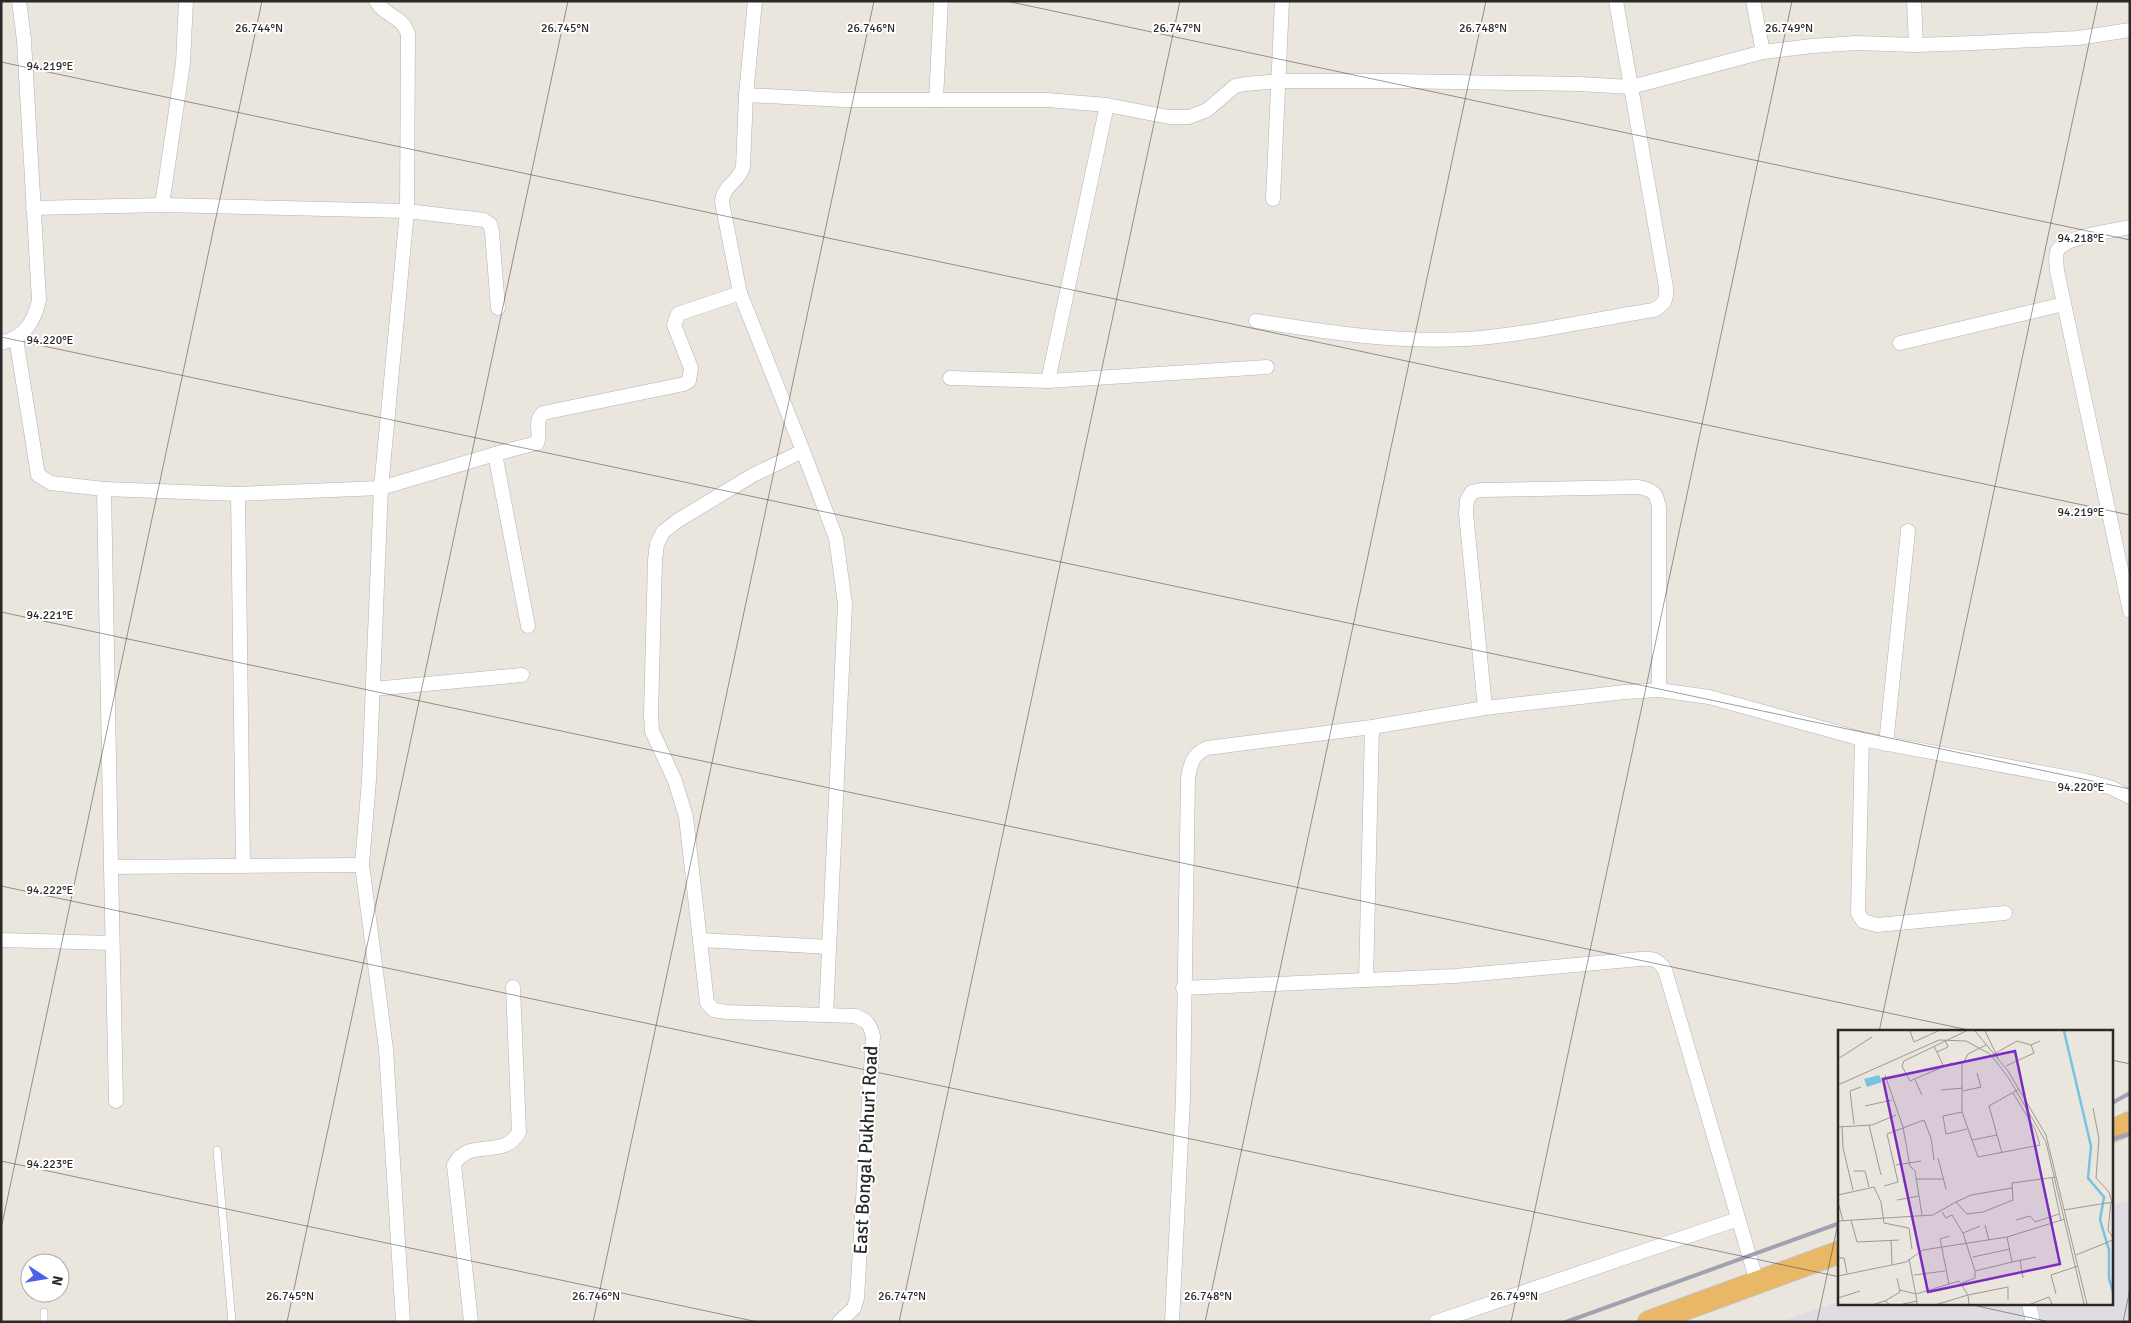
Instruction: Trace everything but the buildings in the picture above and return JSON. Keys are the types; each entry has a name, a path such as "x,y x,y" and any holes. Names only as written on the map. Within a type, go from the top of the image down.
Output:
{"highway":[{"path":"2114,1130 2130,1123"},
{"path":"1649,1322 1838,1253"}],"street":[{"path":"1,343 16,338 28,328 36,314 39,300 24,40 19,1"},
{"path":"162,205 183,63 186,1"},
{"path":"376,1 379,8 402,21 408,34 407,211 380,488 373,638 373,688 362,865 386,1049 403,1322"},
{"path":"755,1 746,95 743,167 739,177 724,191 722,202 740,293 836,538 845,604 826,1015"},
{"path":"936,100 941,1"},
{"path":"1273,200 1280,81 1282,1"},
{"path":"1256,321 1350,336 1389,340 1468,339 1654,310 1662,306 1666,298 1666,287 1616,1"},
{"path":"1753,1 1763,52"},
{"path":"1914,1 1916,45"},
{"path":"746,95 844,100 1046,100 1107,105 1169,116 1189,117 1207,110 1234,86 1280,81 1579,84 1631,87 1763,52 1856,43 1916,45 2078,38 2130,30"},
{"path":"1048,381 1107,105"},
{"path":"33,208 162,205 407,211 476,219 490,224 492,232 498,308"},
{"path":"2129,608 2057,271 2056,253 2060,246 2069,240 2130,227"},
{"path":"16,338 38,476 52,483 104,488 238,494 380,488 537,443 539,437 537,424 542,413 684,384 689,380 691,368 674,325 678,314 740,293"},
{"path":"1900,343 2064,304"},
{"path":"950,378 1048,381 1267,366"},
{"name":"East Bongal Pukhuri Road","path":"803,451 753,475 676,521 662,532 657,544 655,560 651,682 652,731 675,781 683,804 707,1003 714,1010 855,1016 865,1020 870,1025 873,1036 857,1298 854,1308 839,1322"},
{"path":"495,454 528,626"},
{"path":"1485,708 1466,513 1467,500 1472,492 1481,490 1639,487 1650,489 1657,495 1659,508 1659,690"},
{"path":"104,488 116,1101"},
{"path":"238,494 243,866"},
{"path":"1886,744 1908,531"},
{"path":"373,688 522,675"},
{"path":"1172,1322 1183,1098 1183,988 1188,778 1191,762 1196,752 1206,748 1372,727 1485,708 1625,692 1659,690 1709,697 1862,739 2086,781 2112,788 2130,797"},
{"path":"1366,980 1372,727"},
{"path":"1862,739 1858,913 1863,921 1877,925 2005,913"},
{"path":"111,867 362,865"},
{"path":"1,940 112,943"},
{"path":"700,940 829,947"},
{"path":"1183,988 1455,976 1653,958 1660,962 1665,970 1757,1282"},
{"path":"471,1322 454,1165 459,1156 469,1150 504,1147 514,1141 518,1132 513,987"},
{"path":"1436,1322 1738,1219"},
{"path":"2029,1306 2033,1322"}],"lane":[{"path":"217,1150 232,1322"},
{"path":"44,1312 44,1322"}],"shaded area":[{"path":"2130,1200 2130,1322 1780,1322 1838,1302 1838,1306 2114,1306 2114,1204"}],"railway":[{"path":"2114,1102 2130,1093"},
{"path":"2114,1138 2130,1134"},
{"path":"1566,1322 1838,1224"}]}
